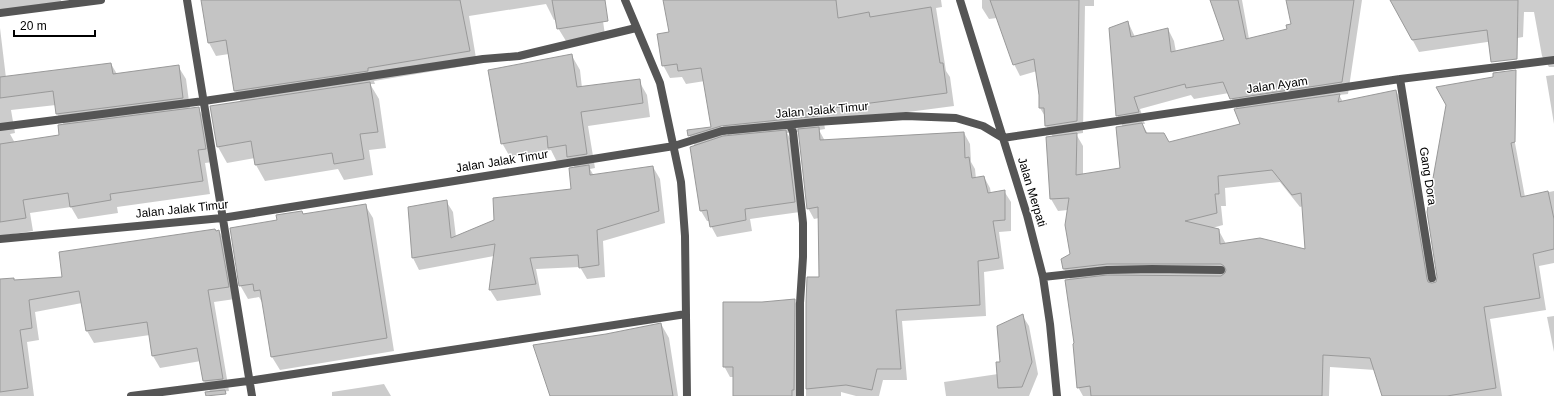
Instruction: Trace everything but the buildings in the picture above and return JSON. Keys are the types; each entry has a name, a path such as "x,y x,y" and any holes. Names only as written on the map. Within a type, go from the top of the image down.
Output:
{"street":[{"path":"0,13 101,0"},
{"path":"187,0 248,381 252,396"},
{"path":"625,0 660,83 681,182 685,236 687,396"},
{"name":"Jalan Merpati","path":"960,0 1027,215 1043,277 1050,324 1057,396"},
{"path":"0,127 204,101 483,59 519,56 636,28"},
{"name":"Jalan Ayam","path":"1003,138 1400,79 1554,60"},
{"name":"Gang Dora","path":"1400,79 1432,278"},
{"name":"Jalan Jalak Timur","path":"0,238 222,218 674,146 722,131 906,116 956,118 983,126 1003,138"},
{"path":"790,125 793,132 803,223 803,257 800,303 800,396"},
{"path":"1043,277 1108,270 1221,270"},
{"path":"131,396 248,381 686,314"}]}
